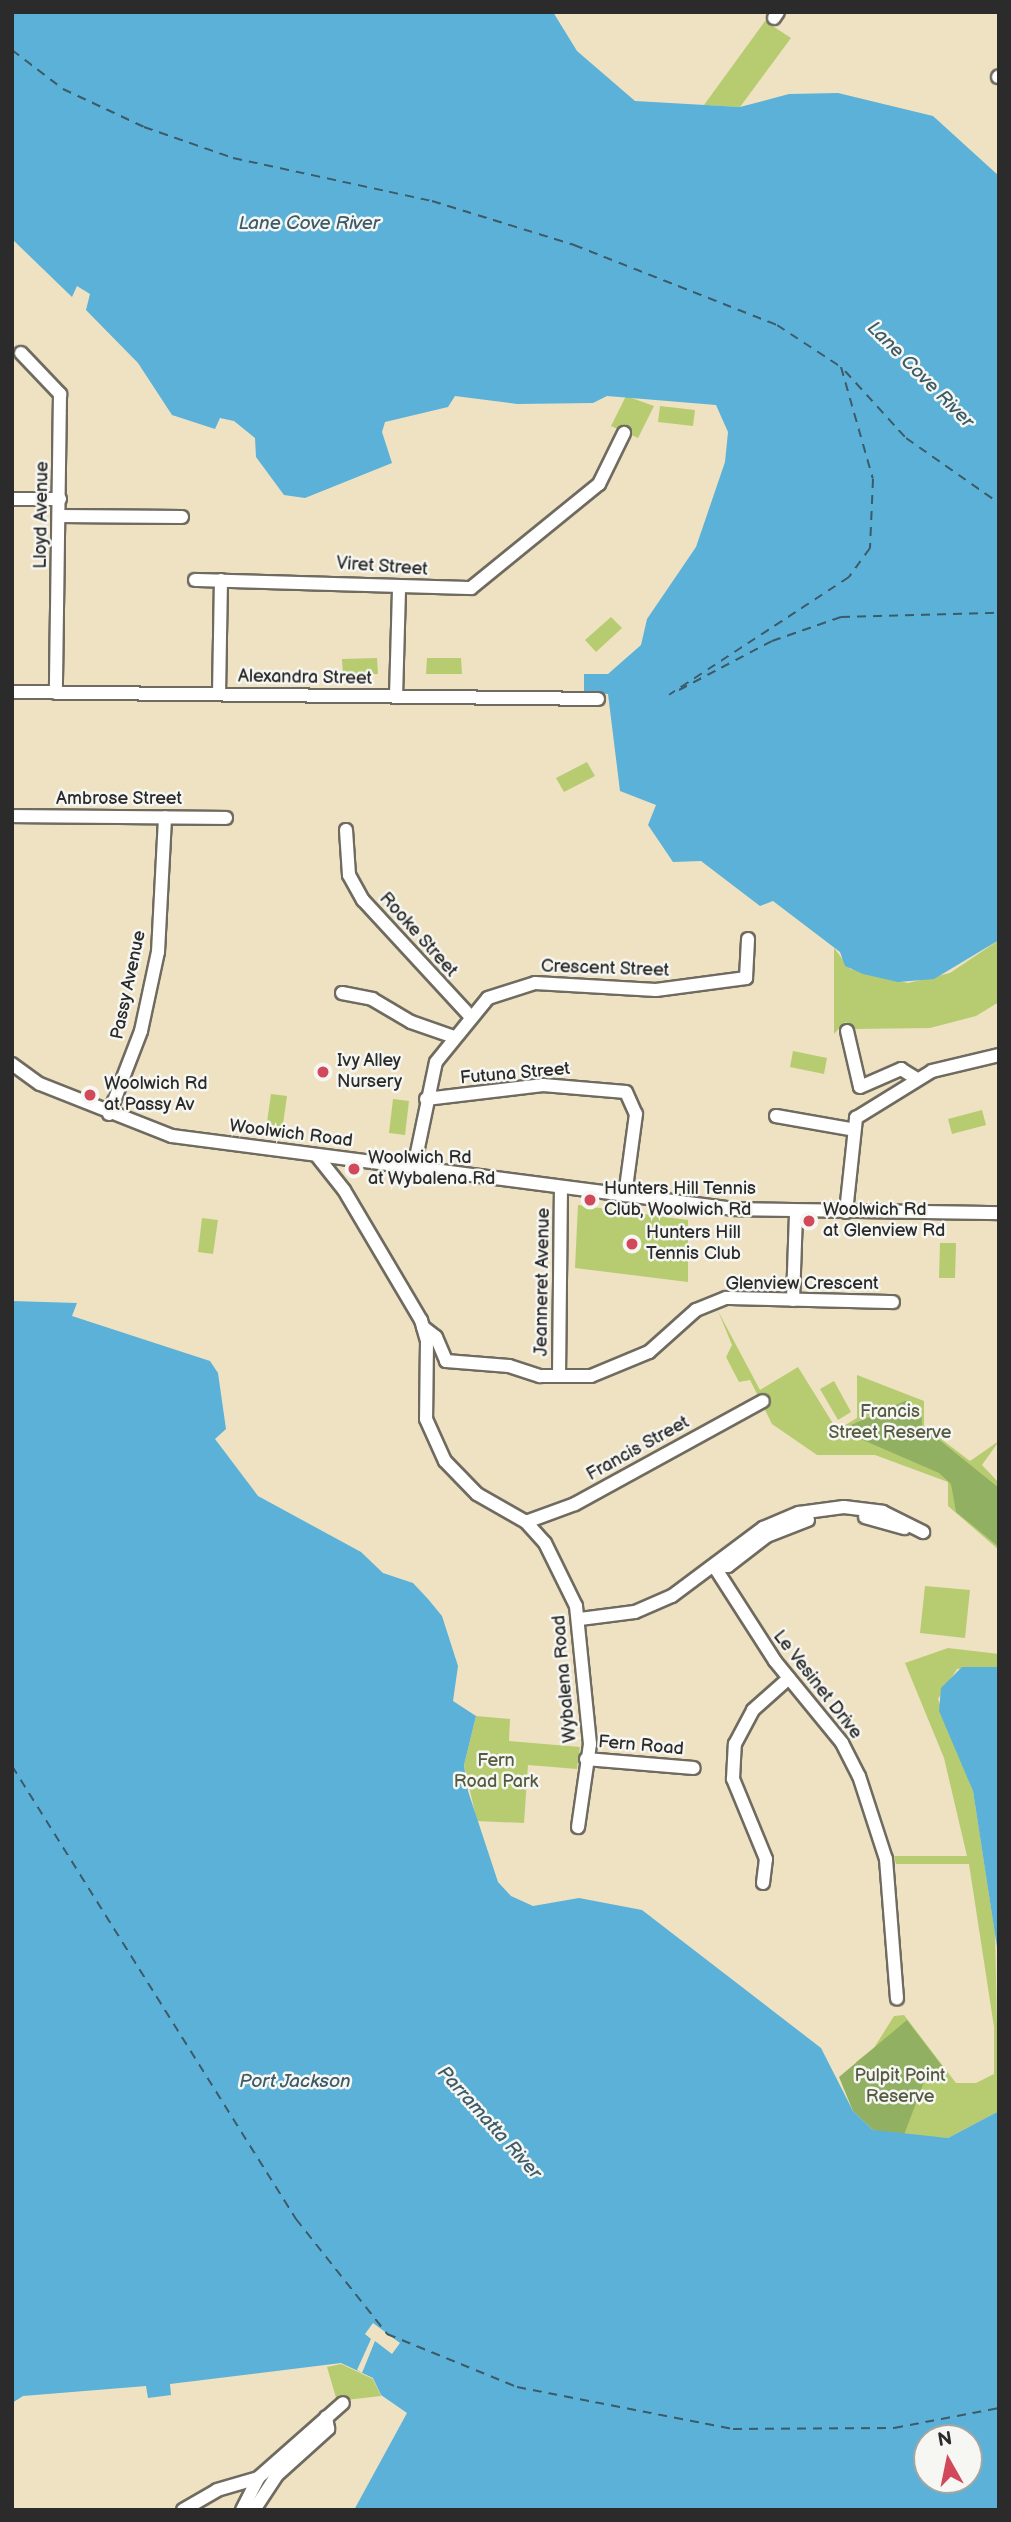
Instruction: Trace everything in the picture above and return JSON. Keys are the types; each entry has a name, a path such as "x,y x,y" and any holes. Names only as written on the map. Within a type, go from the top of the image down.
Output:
{"street":[{"name":"Lloyd Avenue","path":"21,353 60,394 56,693"},
{"name":"Viret Street","path":"195,580 366,581 399,589 471,588 600,484 624,433"},
{"path":"12,499 60,499"},
{"path":"60,516 182,517"},
{"path":"219,694 221,580"},
{"path":"396,697 399,589"},
{"name":"Alexandra Street","path":"12,692 598,699"},
{"name":"Ambrose Street","path":"12,816 226,818"},
{"name":"Passy Avenue","path":"109,1114 141,1031 158,953 165,817"},
{"name":"Rooke Street","path":"346,830 349,875 363,900 469,1015"},
{"name":"Crescent Street","path":"414,1167 426,1099 436,1062 469,1015 509,988 535,983 656,990 747,978 748,939"},
{"path":"342,993 372,999 411,1022 454,1037"},
{"path":"847,1031 860,1087 901,1069 917,1079"},
{"path":"846,1212 850,1129 864,1111 917,1079 950,1063 999,1055"},
{"name":"Woolwich Road","path":"12,1064 40,1084 158,1134 561,1188 796,1212 999,1213"},
{"name":"Futuna Street","path":"426,1099 543,1086 626,1092 636,1114 625,1195"},
{"path":"776,1116 850,1129"},
{"name":"Wybalena Road","path":"317,1156 348,1196 423,1327 425,1412 445,1461 477,1494 526,1522 545,1543 580,1619 590,1744 578,1827"},
{"name":"Jeanneret Avenue","path":"559,1376 561,1188"},
{"path":"793,1300 796,1212"},
{"name":"Glenview Crescent","path":"423,1327 436,1337 446,1361 559,1376 591,1376 631,1363 713,1302 893,1302"},
{"name":"Francis Street","path":"526,1522 575,1504 764,1401"},
{"path":"580,1619 635,1612 714,1566 763,1528 821,1509 883,1512 923,1532 873,1518 821,1517 767,1536 728,1566 714,1566"},
{"name":"Le Vesinet Drive","path":"714,1566 789,1678 842,1743 875,1819 891,1889 897,1999"},
{"path":"763,1883 766,1859 733,1779 735,1744 753,1710 789,1678"},
{"name":"Fern Road","path":"586,1759 694,1768"},
{"path":"242,2510 258,2478 343,2403"},
{"path":"254,2510 277,2475 328,2429 326,2417"},
{"path":"183,2510 217,2490 258,2478"}],"green space":[{"path":"765,21 791,38 740,107 704,105"},
{"path":"626,396 654,406 638,438 611,426"},
{"path":"660,406 695,410 693,426 658,422"},
{"path":"611,617 622,628 596,652 585,640"},
{"path":"377,658 378,674 343,675 342,659"},
{"path":"427,658 461,658 462,674 426,674"},
{"path":"587,762 595,776 564,792 556,778"},
{"path":"999,940 999,1002 976,1016 930,1028 855,1029 845,1022 834,1034 834,948 850,969 908,983 950,973"},
{"path":"793,1051 827,1058 824,1074 790,1067"},
{"path":"271,1094 287,1096 282,1131 266,1129"},
{"path":"393,1099 409,1101 405,1135 389,1133"},
{"path":"982,1110 986,1125 952,1134 948,1119"},
{"name":"Hunters Hill Tennis Club","path":"578,1205 688,1220 688,1282 575,1268"},
{"path":"202,1218 218,1220 213,1254 198,1252"},
{"path":"940,1243 956,1243 955,1278 939,1278"},
{"name":"Francis Street Reserve","path":"718,1311 760,1390 798,1367 837,1430 857,1418 857,1375 924,1401 924,1426 970,1461 999,1441 982,1465 999,1483 999,1550 948,1506 948,1482 875,1455 817,1455 772,1424 750,1380 739,1382 726,1357 732,1345"},
{"path":"834,1381 851,1412 838,1420 820,1389"},
{"path":"905,1401 921,1409 922,1426 999,1488 999,1547 956,1512 951,1484 939,1473 840,1430"},
{"path":"925,1586 970,1590 965,1638 920,1633"},
{"name":"Pulpit Point Reserve","path":"948,1648 999,1654 999,1667 957,1669 938,1699 973,1791 995,1933 999,2111 948,2138 889,2134 856,2062 874,2048 894,2016 904,2015 956,2083 976,2083 994,2074 994,2027 969,1864 896,1864 894,1856 967,1856 944,1758 905,1663"},
{"name":"Fern Road Park","path":"476,1716 510,1719 509,1741 580,1747 577,1769 528,1765 524,1823 477,1821 464,1765"},
{"name":"Pulpit Point Reserve","path":"907,2020 942,2066 927,2074 904,2135 889,2134 873,2130 853,2111 839,2077"},
{"path":"341,2364 373,2379 381,2396 337,2401 327,2367"}],"water":[{"name":"Lane Cove River","path":"12,12 553,12 577,51 635,101 740,107 789,94 838,93 933,116 999,176 999,940 934,979 898,982 863,974 845,966 840,952 773,901 760,906 701,861 673,862 648,825 656,805 620,791 608,694 584,692 584,674 608,674 641,645 647,619 696,547 725,462 728,432 716,405 607,396 593,403 517,404 455,396 448,407 385,422 382,432 392,463 305,498 284,495 256,457 255,438 234,421 220,418 215,429 172,415 138,363 86,310 90,294 77,286 72,297 12,239"},
{"name":"Port Jackson","path":"12,1301 77,1303 72,1316 210,1361 218,1373 226,1429 215,1439 258,1496 361,1552 383,1573 413,1583 428,1599 442,1616 458,1666 453,1701 476,1716 464,1765 468,1791 498,1882 511,1896 533,1906 579,1898 642,1910 821,2048 853,2111 873,2130 948,2138 999,2111 999,2510 354,2510 407,2413 381,2395 373,2378 341,2363 170,2384 171,2395 148,2398 146,2386 23,2396 12,2403"},
{"path":"962,1667 999,1667 999,1960 973,1791 939,1711 941,1688"}],"pier":[{"path":"373,2323 400,2343 392,2354 375,2341 362,2373 357,2370 371,2339 365,2334"}],"ferry route":[{"path":"12,50 63,89 144,127 233,158 432,201 574,245 777,325 841,367 873,479 870,548 849,577 669,695"},
{"path":"845,371 906,438 999,503"},
{"path":"679,690 772,641 841,617 999,613"},
{"path":"12,1766 296,2219 387,2334 517,2387 733,2429 894,2428 999,2408"}],"place":[{"name":"Ivy Alley Nursery","path":"323,1072"},
{"name":"Woolwich Rd at Passy Av","path":"90,1095"},
{"name":"Woolwich Rd at Wybalena Rd","path":"354,1169"},
{"name":"Hunters Hill Tennis Club, Woolwich Rd","path":"590,1200"},
{"name":"Woolwich Rd at Glenview Rd","path":"809,1221"},
{"name":"Hunters Hill Tennis Club","path":"632,1244"}],"water label":[{"name":"Parramatta River","path":"489,2123"}]}
